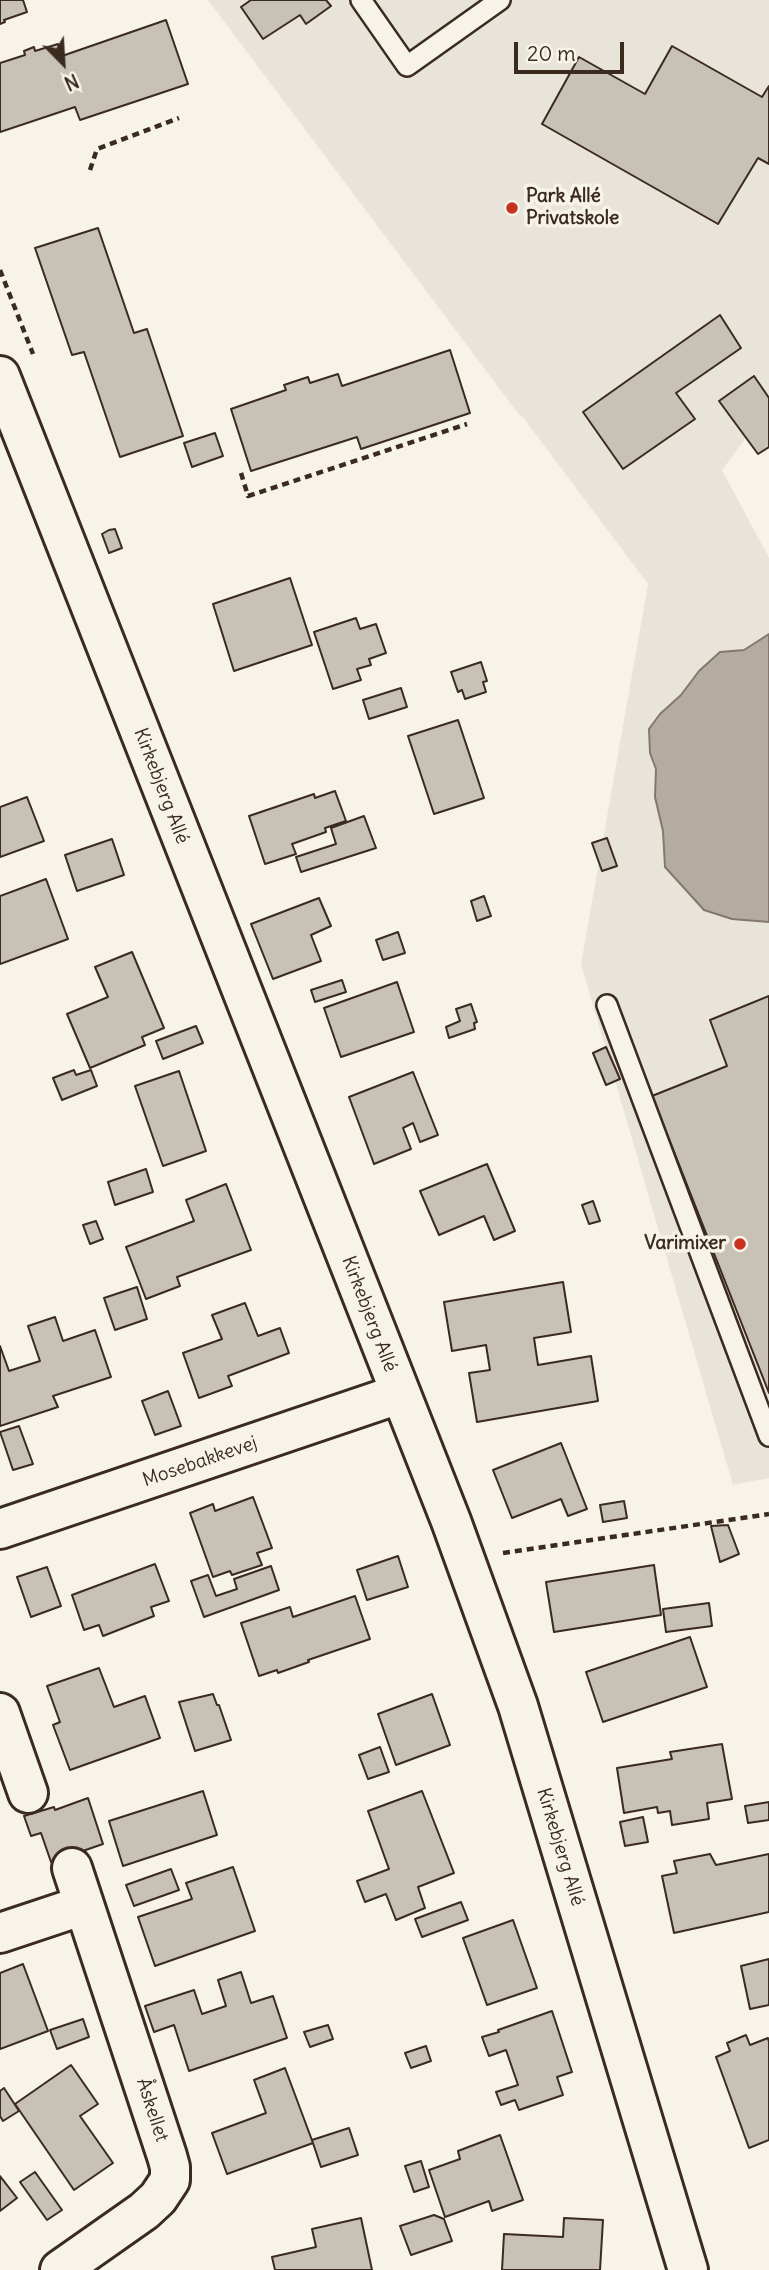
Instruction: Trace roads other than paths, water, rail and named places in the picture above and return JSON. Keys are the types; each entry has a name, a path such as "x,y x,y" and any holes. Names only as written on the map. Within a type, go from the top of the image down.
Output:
{"street":[{"name":"Kirkebjerg Allé","path":"0,376 451,1521 518,1706 688,2270"},
{"name":"Mosebakkevej","path":"0,1529 399,1394"},
{"path":"0,1713 28,1793"},
{"name":"Åskellet","path":"60,2270 144,2211 165,2190 170,2180 167,2156 72,1868"},
{"path":"0,1934 84,1905"}],"lane":[{"path":"361,0 407,66 500,0"},
{"path":"607,1005 769,1436"}],"place":[{"name":"Park Allé Privatskole","path":"512,208"},
{"name":"Varimixer","path":"740,1244"}]}
